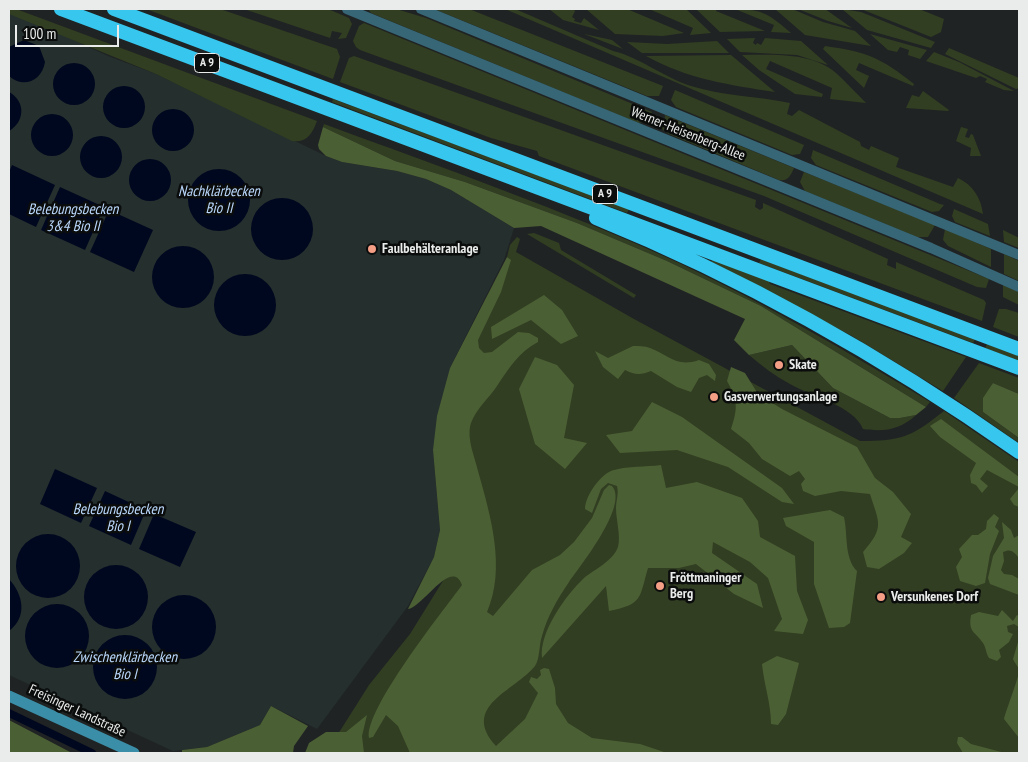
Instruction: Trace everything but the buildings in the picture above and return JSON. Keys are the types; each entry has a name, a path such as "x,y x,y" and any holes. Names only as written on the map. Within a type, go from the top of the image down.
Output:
{"highway":[{"name":"A 9","path":"61,9 1019,368"},
{"name":"A 9","path":"114,9 1019,349"},
{"path":"521,180 535,194 635,235 727,278 820,326 927,389 1019,452"}],"main road":[{"name":"Freisinger Landstraße","path":"9,696 134,753"}],"street":[{"name":"Werner-Heisenberg-Allee","path":"347,9 922,244 1019,286"},
{"name":"Werner-Heisenberg-Allee","path":"421,9 1019,255"}],"shaded area":[{"path":"9,10 108,56 156,74 326,156 342,162 397,171 426,179 451,190 514,228 504,260 450,368 433,450 440,530 434,557 408,606 317,729 271,706 260,725 207,747 173,751 9,675"}],"green space":[{"path":"9,9 16,9 317,121 308,137 302,141 292,141 156,74 9,14"},
{"path":"146,9 220,9 337,49 340,57 333,79"},
{"path":"244,9 328,9 349,18 352,24 346,38 338,39 342,33 332,31 330,38"},
{"path":"368,9 396,9 426,18 652,112 648,121 638,123 371,13"},
{"path":"434,9 469,9 663,86 659,96 647,96"},
{"path":"505,9 515,9 623,54 691,86 715,92 790,103 787,114 792,116 799,110 860,142 861,146 869,150 871,146 899,158 896,167 953,187 958,178 972,188 980,203 983,214"},
{"path":"549,9 573,9 575,11 572,17 575,19 574,21 581,23 584,18 599,30 563,20"},
{"path":"586,9 627,9 684,33 663,36 615,34"},
{"path":"649,9 686,9 711,33 690,35 693,28"},
{"path":"696,9 716,9 716,11 765,31 720,32"},
{"path":"735,9 753,10 766,14 791,33 771,32 774,25"},
{"path":"775,9 792,9 823,22 855,31 871,46 805,35"},
{"path":"798,9 825,9 852,28 828,21"},
{"path":"842,9 861,12 935,42 931,48 867,30"},
{"path":"861,9 919,9 944,19 941,32 931,37"},
{"path":"364,23 989,279 986,288 977,287 764,196 360,50 353,41 359,26"},
{"path":"584,34 612,40 623,49"},
{"path":"870,34 927,50 920,59 908,55 909,50 900,47 897,52 888,50"},
{"path":"755,38 753,43 756,45 757,43 761,45 765,38 801,41 828,65 797,55 740,52 727,39"},
{"path":"717,41 729,53 642,53 627,42 667,44"},
{"path":"825,46 863,54 883,62 914,84 913,86 859,63 856,70 869,76 864,88 823,49"},
{"path":"949,48 1019,78 1019,88 1016,89 945,54"},
{"path":"934,52 959,62 1014,91 1004,90 985,82 987,79 980,76 976,78 926,61"},
{"path":"731,55 775,92 725,84 693,76 646,56"},
{"path":"742,55 791,56 815,61 836,73 866,103 830,99 832,88 770,61 766,69 823,94 822,97 795,94 759,70"},
{"path":"354,56 756,200 755,207 760,210 763,208 763,203 888,259 887,265 896,269 896,262 984,300 986,303 982,321 539,156 537,151 491,138 340,82 349,58"},
{"path":"675,90 804,145 800,154 792,155 676,107 671,100"},
{"path":"923,91 949,110 906,108 912,95 919,97"},
{"path":"333,99 629,209 627,213 332,102"},
{"path":"665,115 794,168 787,179 779,180 669,134 663,130 661,124 664,124"},
{"path":"324,124 548,207 679,263 806,329 930,402 926,407 761,306 667,261 577,223 465,182 395,161 323,127"},
{"path":"323,127 395,161 465,182 577,223 667,261 761,306 926,407 916,415 890,418 833,388 792,345 749,355 734,340 745,319 541,226 514,228 451,190 426,179 397,171 342,162 326,156 319,149 318,145"},
{"path":"961,127 968,129 965,137 969,138 971,134 973,135 981,156 970,156 971,148 956,141"},
{"path":"813,150 944,205 939,211 932,212 816,165 811,158"},
{"path":"804,172 935,225 928,237 917,237 805,191 800,182"},
{"path":"954,209 988,224 990,236 955,222 952,216"},
{"path":"945,229 991,249 991,267 948,246 943,240"},
{"path":"1003,230 1019,238 1019,248 1004,242"},
{"path":"534,233 559,243 561,250 636,295 634,298 527,234"},
{"path":"517,237 520,239 516,252 634,319 860,441 886,440 905,436 923,427 944,411 1019,462 1019,753 335,753 333,742 369,685 410,634 459,555 469,357 509,259 507,257 510,245"},
{"path":"1004,254 1019,261 1019,281 1004,274"},
{"path":"507,257 511,260 501,292 478,340 479,348 484,353 492,352 518,332 529,333 538,338 538,342 525,351 510,367 476,413 471,423 472,447 492,524 496,560 493,595 487,612 493,616 532,570 560,555 574,542 592,518 604,490 609,485 612,486 616,495 614,507 601,535 565,588 550,615 541,639 535,666 494,700 487,710 484,720 487,732 496,746 525,719 538,693 529,682 531,677 537,679 541,675 540,670 544,668 549,669 555,688 556,704 568,723 592,738 640,744 667,753 410,753 398,726 386,715 373,737 369,738 371,724 391,684 462,585 457,578 451,577 444,580 408,609 434,557 440,530 433,450 437,416 450,368"},
{"path":"713,259 769,281 770,284 966,357 943,391 852,336 711,262"},
{"path":"761,259 975,339 973,343 759,263"},
{"path":"1003,285 1019,292 1019,305 1003,297"},
{"path":"544,295 562,310 578,336 561,344 531,320 492,339 491,327"},
{"path":"999,309 1019,313 1019,337 993,327"},
{"path":"987,344 1019,356 1019,361 985,348"},
{"path":"792,345 833,388 890,418 916,415 904,424 891,429 863,429 851,414 831,402 784,381 749,355"},
{"path":"633,346 650,348 678,362 699,360 709,364 716,375 715,381 707,375 699,378 691,392 677,387 651,371 638,374 625,370 618,379 603,367 595,351 608,358"},
{"path":"535,357 557,365 574,385 564,438 587,443 565,469 535,444 519,389"},
{"path":"979,363 1019,378 1019,394 993,383 983,412 1019,438 1019,443 954,398"},
{"path":"731,367 745,373 758,394 782,409 857,447 875,478 893,492 911,514 901,537 912,543 904,553 879,569 867,567 863,552 875,536 878,524 870,494 841,491 815,496 803,491 801,484 805,479 799,471 790,476 762,459 749,443 731,429 736,404 727,381"},
{"path":"993,383 1019,394 1019,438 983,412 983,398"},
{"path":"652,402 682,417 782,488 794,504 782,502 728,467 677,450 620,453 606,435 632,431"},
{"path":"941,419 1019,477 1019,487 987,470 980,479 988,486 982,493 976,485 971,483 970,475 976,463 940,437 930,426"},
{"path":"661,465 666,488 697,482 742,498 758,521 760,537 795,556 797,591 808,620 803,634 774,631 782,619 768,578 750,562 713,542 712,553 757,584 763,608 734,594 696,564 679,568 648,568 641,593 634,602 628,606 609,611 606,586 542,658 542,648 549,626 562,604 584,578 608,561 618,547 617,486 608,483 601,489 592,513 585,509 591,492 599,480 614,470"},
{"path":"1019,488 1019,507 1014,505 1010,499"},
{"path":"830,510 844,517 848,553 857,571 850,623 844,627 829,628 814,584 814,542 786,526 783,518"},
{"path":"994,514 999,518 995,527 999,531 990,554 985,583 976,586 960,581 956,567 962,557 959,549 972,535 978,535 986,529 987,521"},
{"path":"1002,522 1011,530 1014,538 1019,535 1019,558 1012,551 1003,552 1004,561 1001,570 1004,574 1012,575 1019,579 1019,595 990,584 988,578 993,556 1004,538"},
{"path":"1002,610 1013,621 1017,615 1019,616 1019,627 1014,624 1007,626 1008,632 1013,634 1009,642 999,650 1001,657 997,661 989,658 984,645 971,629 970,621 971,615 979,612 998,616"},
{"path":"1019,642 1019,670 1013,659"},
{"path":"777,656 799,663 786,714 778,725 771,724 762,664"},
{"path":"1019,670 1019,738 1004,719"},
{"path":"271,706 308,726 294,746 293,753 182,753 182,750 207,747 260,725"},
{"path":"367,715 362,736 364,753 305,753 309,743 326,732 346,732"},
{"path":"9,720 72,753 9,753"},
{"path":"958,737 962,737 971,744 1005,753 963,753 957,743"}],"water":[{"path":"24,40 39,46 45,62 43,69 36,78 31,81 20,82 9,76 9,47"},
{"path":"78,63 86,66 92,72 95,84 92,96 86,102 70,105 62,102 56,96 53,80 56,72 62,66"},
{"path":"128,86 136,89 142,95 145,107 142,119 136,125 120,128 112,125 106,119 103,103 106,95 112,89"},
{"path":"9,92 15,96 21,106 21,117 9,131"},
{"name":"Nachklärbecken Bio II","path":"177,109 185,112 191,118 194,130 191,142 185,148 169,151 161,148 155,142 152,126 155,118 161,112"},
{"path":"56,114 64,117 70,123 73,135 70,147 64,153 48,156 40,153 34,147 31,131 34,123 40,117"},
{"path":"105,136 113,139 119,145 122,157 119,169 113,175 97,178 89,175 83,169 80,153 83,145 89,139"},
{"name":"Nachklärbecken Bio II","path":"154,159 162,162 168,168 171,180 168,192 162,198 146,201 138,198 132,192 129,176 132,168 138,162"},
{"path":"12,165 55,185 36,227 9,214 9,172"},
{"name":"Nachklärbecken Bio II","path":"213,169 225,169 241,178 248,188 250,200 248,212 241,222 225,231 213,231 202,226 193,217 188,206 188,194 193,183 202,174"},
{"name":"Belebungsbecken 3&4 Bio II","path":"60,187 104,207 85,250 41,230"},
{"name":"Nachklärbecken Bio II","path":"276,198 288,198 304,207 311,217 313,229 311,241 304,251 288,260 276,260 265,255 256,246 251,235 251,223 256,212 265,203"},
{"path":"109,210 153,230 134,272 90,252"},
{"name":"Nachklärbecken Bio II","path":"177,246 189,246 205,255 212,265 214,277 212,289 205,299 189,308 177,308 166,303 157,294 152,283 152,271 157,260 166,251"},
{"path":"239,274 251,274 267,283 274,293 276,305 274,317 267,327 251,336 239,336 228,331 219,322 214,311 214,299 219,288 228,279"},
{"name":"Belebungsbecken Bio I","path":"55,469 97,488 81,523 40,504"},
{"name":"Belebungsbecken Bio I","path":"105,491 146,510 131,545 89,526"},
{"name":"Belebungsbecken Bio I","path":"154,514 196,532 180,567 139,549"},
{"path":"42,534 54,534 71,543 78,554 80,566 78,578 71,589 54,598 42,598 30,593 21,584 16,572 16,560 21,548 30,539"},
{"name":"Zwischenklärbecken Bio I","path":"110,565 122,565 139,574 146,585 148,597 146,609 139,620 122,629 110,629 98,624 89,615 84,603 84,591 89,579 98,570"},
{"path":"9,579 18,591 21,612 19,619 9,631"},
{"name":"Zwischenklärbecken Bio I","path":"178,595 190,595 207,604 214,615 216,627 214,639 207,650 190,659 178,659 166,654 157,645 152,633 152,621 157,609 166,600"},
{"name":"Zwischenklärbecken Bio I","path":"51,604 63,604 80,613 87,624 89,636 87,648 80,659 63,668 51,668 39,663 30,654 25,642 25,630 30,618 39,609"},
{"name":"Zwischenklärbecken Bio I","path":"119,635 131,635 148,644 155,655 157,667 155,679 148,690 131,699 119,699 107,694 98,685 93,673 93,661 98,649 107,640"}],"waterway":[{"path":"9,713 92,753"}],"place":[{"name":"Faulbehälteranlage","path":"372,249"},
{"name":"Skate","path":"779,365"},
{"name":"Gasverwertungsanlage","path":"714,397"},
{"name":"Fröttmaninger Berg","path":"660,586"},
{"name":"Versunkenes Dorf","path":"881,597"}]}
